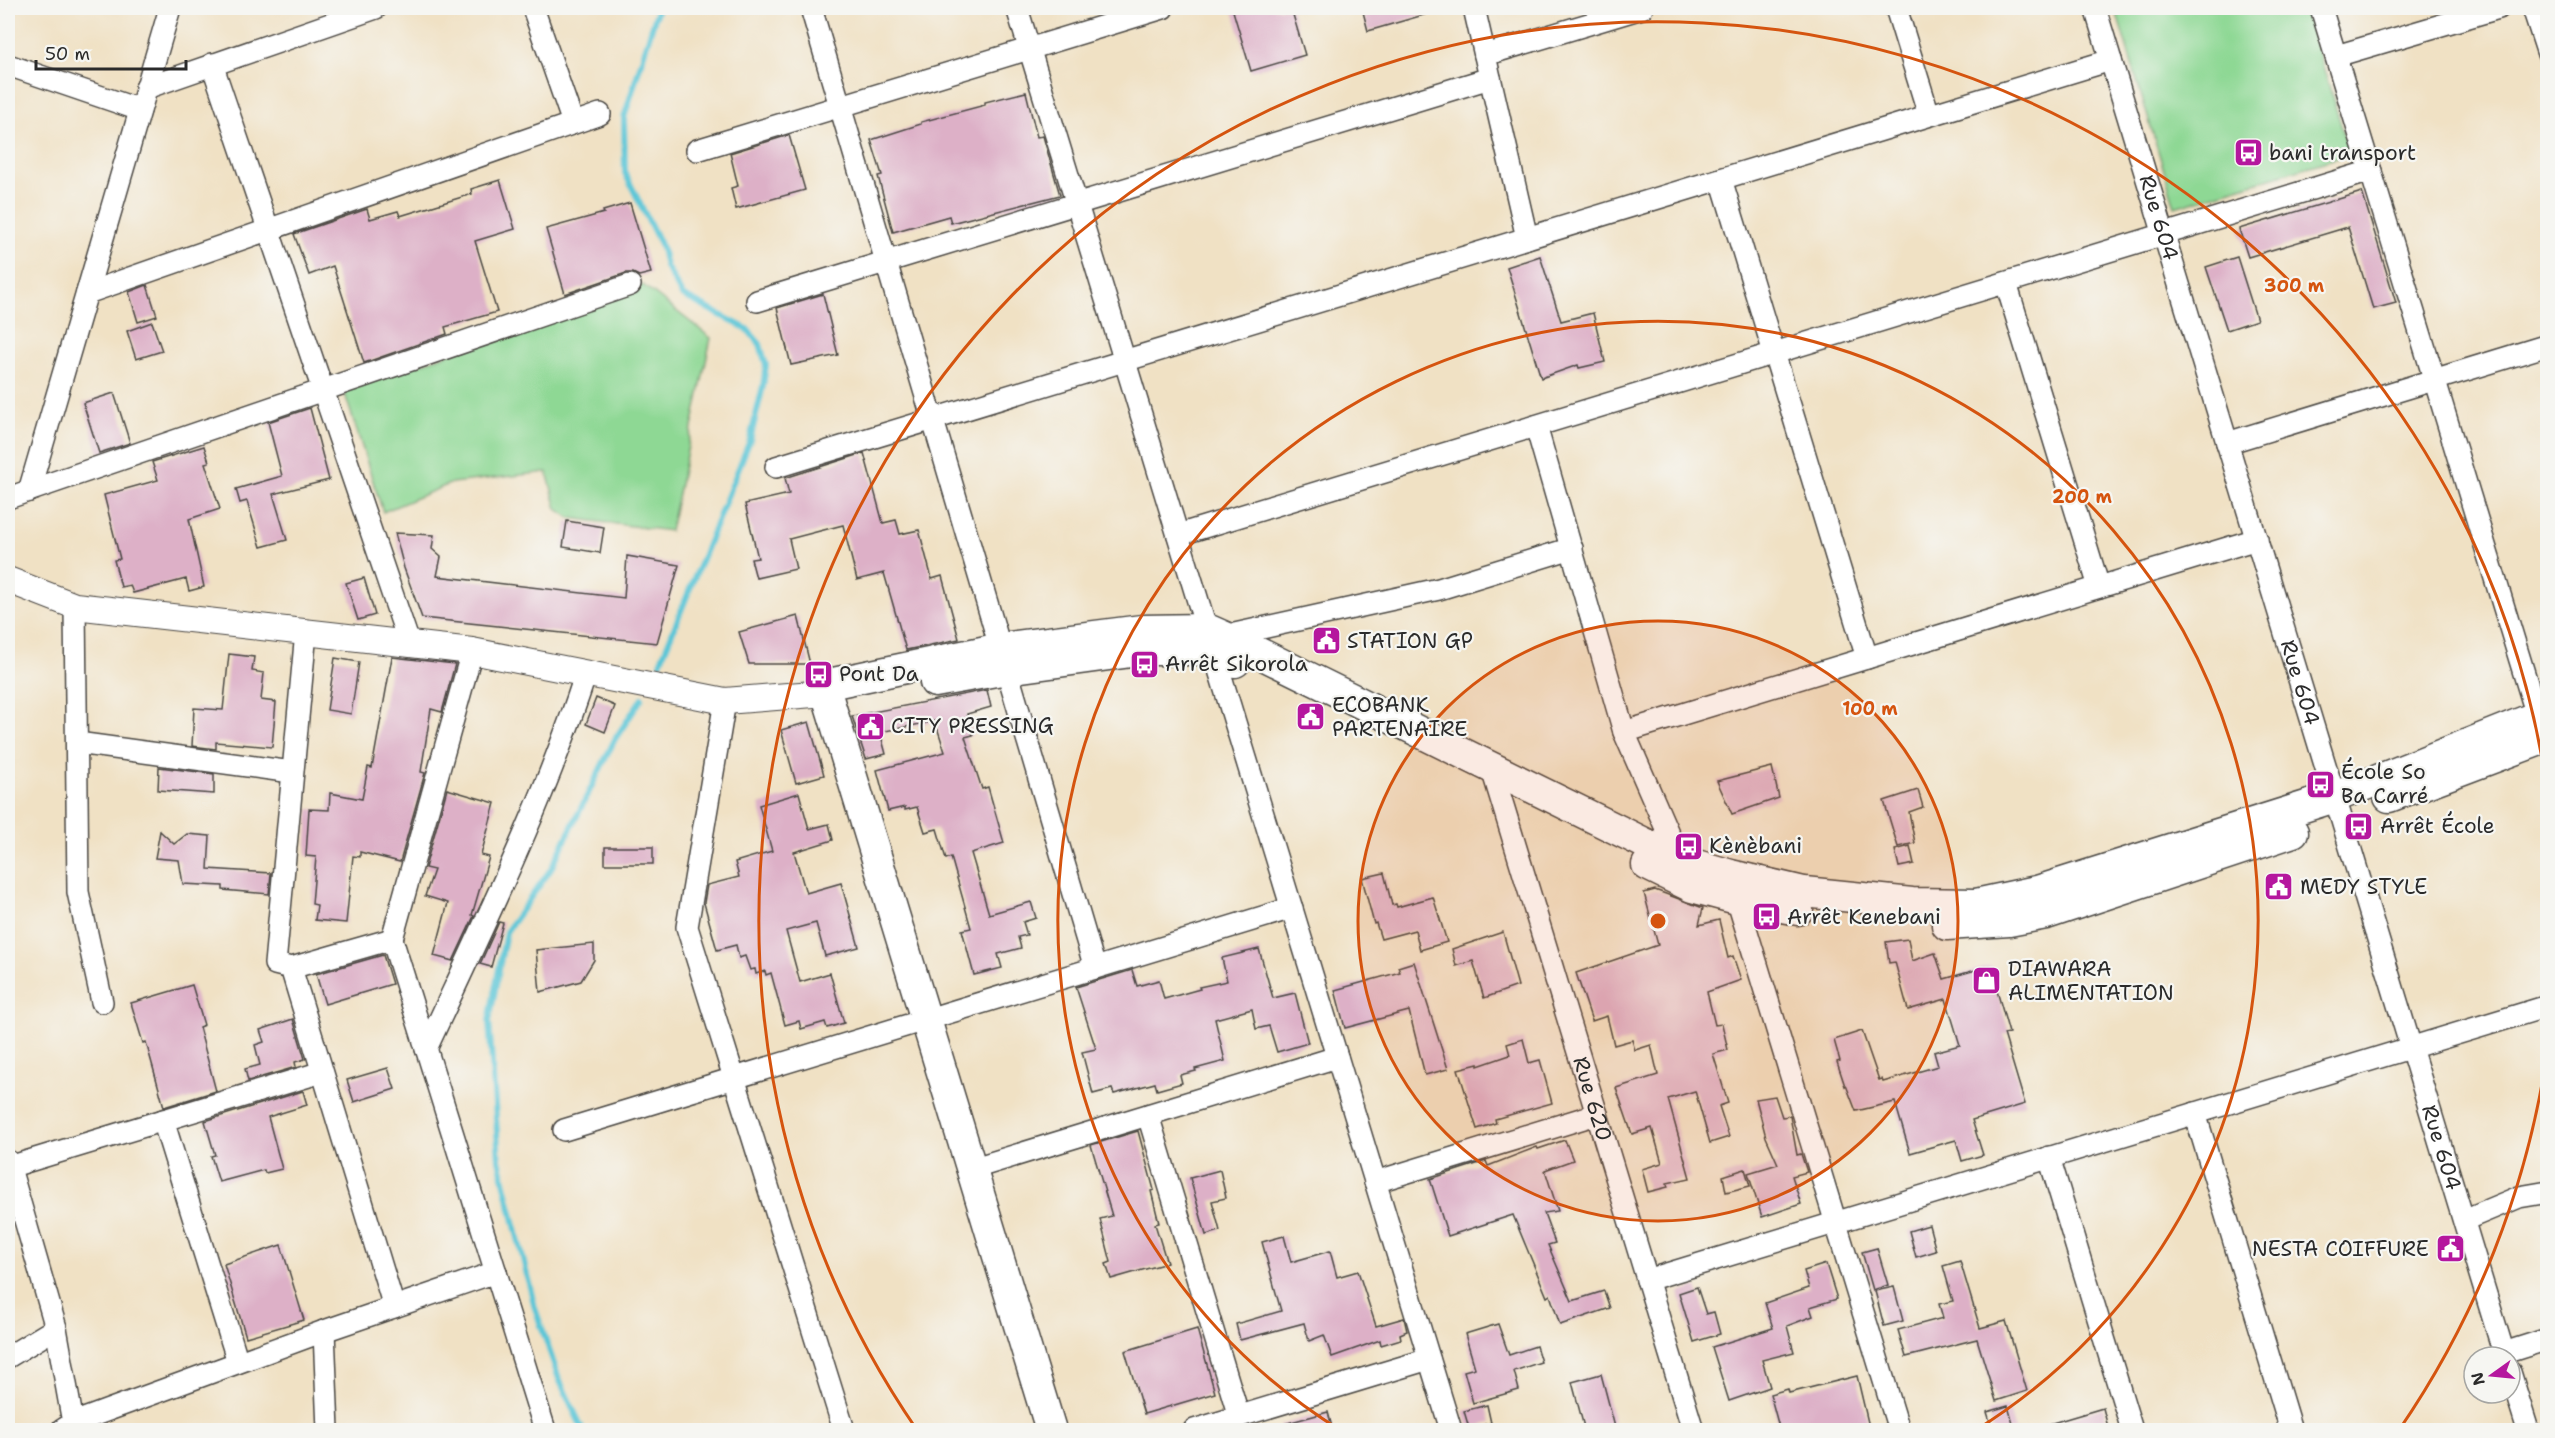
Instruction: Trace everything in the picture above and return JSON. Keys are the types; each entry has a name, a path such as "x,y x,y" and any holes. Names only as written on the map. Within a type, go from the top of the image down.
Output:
{"main road":[{"path":"1051,1431 826,693 1004,659 1146,650 1214,639 1223,657 1679,860 1804,892 1912,903 1976,904 2037,891 2338,807"},
{"path":"1495,780 1692,887 1737,899 1850,918 1910,923 1979,924 2046,914 2338,807 2544,726"}],"street":[{"path":"29,491 170,8"},
{"path":"146,88 376,8"},
{"path":"533,8 573,123"},
{"path":"811,8 1095,968"},
{"path":"1017,8 1178,535 1214,639 1292,909 1451,1431"},
{"path":"697,150 1163,8"},
{"path":"1474,8 1527,238"},
{"path":"1485,55 1606,13 1642,8"},
{"path":"1896,8 1929,115"},
{"name":"Rue 604","path":"2095,8 2501,1345"},
{"path":"2321,8 2434,380 2544,726"},
{"path":"2336,56 2499,8"},
{"path":"2533,8 2547,54"},
{"path":"776,467 2110,60"},
{"path":"212,64 409,643"},
{"path":"8,65 140,110"},
{"path":"757,301 1490,78"},
{"path":"87,293 600,114"},
{"path":"1178,535 2371,171"},
{"path":"1721,178 1867,658"},
{"path":"2006,282 2099,587"},
{"path":"8,498 630,285"},
{"path":"2227,443 2547,345"},
{"path":"1536,426 1624,732 1692,887"},
{"path":"1624,732 2256,539"},
{"path":"1214,639 1439,589 1572,548"},
{"path":"8,580 75,606 472,651 724,701 826,693"},
{"path":"75,606 78,892 102,1002"},
{"path":"306,632 275,964 291,968 392,939"},
{"path":"472,651 392,939 545,1431"},
{"path":"426,1049 508,873 566,736 586,673"},
{"path":"724,701 687,927 844,1431"},
{"path":"77,743 292,772"},
{"name":"Rue 620","path":"1495,780 1693,1431"},
{"path":"1737,899 1899,1431"},
{"path":"564,1130 1292,909"},
{"path":"291,968 394,1307"},
{"path":"1647,1280 2547,1006"},
{"path":"971,1169 1337,1058"},
{"path":"322,1071 164,1120 8,1164 56,1328 67,1427 238,1362 496,1272"},
{"path":"2195,1113 2291,1431"},
{"path":"1375,1182 1597,1114"},
{"path":"1148,1115 1239,1417"},
{"path":"164,1120 238,1362"},
{"path":"2049,1157 2132,1431"},
{"path":"2464,1220 2519,1197 2547,1192"},
{"path":"8,1357 56,1328"},
{"path":"324,1331 328,1431"},
{"path":"2522,1353 2547,1340"},
{"path":"1194,1431 1429,1359"},
{"name":"Rue 604","path":"2520,1405 2528,1431"}],"green space":[{"path":"2115,8 2305,8 2350,154 2175,207"},
{"path":"643,285 711,338 670,531 570,518 557,509 547,472 452,483 383,512 344,391"}],"building":[{"path":"1244,8 1291,8 1305,55 1251,71 1233,11"},
{"path":"1362,8 1433,8 1434,12 1368,31"},
{"path":"1026,92 1037,137 1043,136 1060,195 951,223 949,216 893,232 878,176 882,175 871,140 921,124 921,122 985,105 985,102"},
{"path":"789,135 805,190 736,209 731,188 738,186 730,153"},
{"path":"500,180 515,229 475,241 497,312 445,327 447,334 364,363 333,266 309,275 294,234 367,209 370,219 398,211 400,216 472,194 471,189"},
{"path":"2362,192 2396,303 2373,309 2348,227 2248,257 2239,229"},
{"path":"630,203 651,273 639,276 626,273 565,294 546,229 604,213 603,211"},
{"path":"1540,256 1561,321 1593,313 1605,362 1579,368 1578,365 1541,378 1507,267"},
{"path":"2237,257 2257,320 2227,330 2206,267"},
{"path":"147,285 157,316 138,322 129,292"},
{"path":"823,294 838,355 791,365 777,308"},
{"path":"152,322 162,351 136,359 127,331"},
{"path":"114,393 130,443 99,453 83,403"},
{"path":"310,408 329,480 273,494 287,540 261,547 247,501 240,503 236,489 282,476 268,422"},
{"path":"204,446 209,462 205,463 220,509 189,519 204,587 189,591 186,579 133,593 130,585 121,587 114,560 120,559 104,495 158,480 152,462"},
{"path":"864,453 883,523 896,520 900,534 919,530 932,579 942,576 959,639 906,650 884,573 857,580 843,525 789,539 796,569 756,578 751,559 758,558 745,504 789,494 785,478"},
{"path":"567,521 604,527 600,553 563,547"},
{"path":"395,533 434,535 432,549 441,557 437,576 624,598 627,556 679,565 657,643 422,618 404,568"},
{"path":"364,578 375,615 358,620 346,583"},
{"path":"798,616 810,664 749,664 739,632"},
{"path":"229,654 254,657 252,671 264,673 261,700 276,702 272,747 216,742 216,749 192,746 194,708 223,710"},
{"path":"392,657 455,664 442,712 431,709 421,772 425,773 400,862 360,852 360,857 353,856 346,923 315,920 317,905 312,904 316,857 306,856 309,809 329,810 330,793 362,799 368,767 372,768"},
{"path":"335,658 359,662 351,714 327,710"},
{"path":"987,690 991,707 967,714 973,735 965,737 982,789 988,787 1004,843 971,853 989,914 1031,902 1036,918 1023,922 1027,935 1018,937 1021,948 998,954 1002,968 974,975 962,930 971,928 951,857 946,859 937,829 925,832 917,807 888,811 877,770 945,752 935,721 880,732 886,754 866,759 852,716"},
{"path":"596,698 615,706 605,732 586,724"},
{"path":"809,722 824,775 796,783 781,730"},
{"path":"159,767 214,774 214,794 158,790"},
{"path":"1772,767 1779,798 1732,814 1717,781"},
{"path":"447,789 495,803 481,855 489,857 472,915 474,916 453,961 434,956 448,903 425,896 434,870 425,868"},
{"path":"1918,790 1923,807 1909,812 1915,843 1898,847 1884,801"},
{"path":"799,793 809,829 829,824 833,840 794,852 806,893 841,883 859,947 825,956 816,923 786,931 800,982 830,973 844,1023 827,1028 825,1022 801,1029 799,1021 785,1025 771,973 766,975 765,971 756,974 755,969 750,970 745,956 739,958 736,945 717,950 704,903 707,885 739,877 735,862 772,851 759,805"},
{"path":"160,831 174,844 187,834 210,836 208,869 271,873 269,894 223,890 223,886 183,884 179,860 155,858"},
{"path":"1910,846 1914,864 1899,867 1895,850"},
{"path":"605,847 653,847 653,864 605,864"},
{"path":"1384,873 1392,905 1396,904 1397,907 1433,897 1447,942 1420,950 1415,930 1381,939 1376,923 1374,924 1362,878"},
{"path":"1655,890 1703,908 1699,925 1719,920 1728,958 1733,956 1741,980 1707,992 1715,1025 1722,1024 1728,1050 1713,1054 1728,1103 1719,1106 1729,1137 1710,1143 1695,1091 1668,1099 1690,1178 1667,1183 1668,1187 1648,1192 1642,1169 1662,1163 1652,1128 1632,1134 1616,1088 1658,1075 1651,1045 1635,1050 1632,1040 1614,1045 1607,1016 1592,1021 1576,973 1658,945 1644,893"},
{"path":"499,922 503,923 491,967 480,964"},
{"path":"1503,932 1518,986 1484,998 1473,961 1456,966 1452,949"},
{"path":"1908,939 1912,961 1935,953 1944,979 1990,966 2009,1033 2004,1034 2025,1104 1972,1120 1983,1155 1962,1161 1956,1140 1910,1153 1895,1102 1856,1111 1845,1086 1837,1062 1840,1061 1834,1040 1862,1031 1879,1080 1882,1079 1883,1082 1938,1066 1934,1052 1960,1045 1946,999 1908,1010 1895,962 1889,963 1886,942"},
{"path":"594,944 594,960 581,981 540,992 536,950"},
{"path":"1259,949 1273,998 1295,993 1308,1043 1277,1052 1269,1026 1256,1029 1252,1009 1215,1019 1225,1061 1180,1075 1182,1083 1157,1090 1155,1083 1114,1094 1112,1089 1093,1094 1082,1052 1096,1049 1076,987 1132,970 1137,986 1159,980 1164,999 1200,989 1199,987 1227,981 1222,958"},
{"path":"383,955 392,984 325,1004 316,974"},
{"path":"1414,962 1448,1069 1425,1075 1409,1011 1345,1028 1335,990 1400,972 1398,967"},
{"path":"192,985 204,1025 199,1027 216,1091 164,1107 146,1042 143,1043 131,1003"},
{"path":"293,1019 305,1059 295,1062 296,1067 248,1081 245,1069 260,1065 255,1045 264,1042 260,1030"},
{"path":"1523,1039 1529,1063 1540,1060 1552,1103 1495,1119 1496,1123 1477,1129 1458,1069 1478,1064 1478,1066 1510,1055 1507,1044"},
{"path":"388,1068 395,1089 354,1102 347,1080"},
{"path":"303,1091 307,1105 268,1117 282,1169 265,1173 264,1170 219,1182 211,1156 215,1155 205,1121"},
{"path":"1775,1096 1782,1117 1790,1116 1797,1155 1801,1154 1807,1172 1792,1176 1801,1204 1762,1217 1748,1173 1778,1164 1766,1137 1756,1099"},
{"path":"1138,1131 1154,1190 1151,1191 1159,1223 1155,1224 1167,1263 1111,1279 1106,1264 1111,1262 1100,1219 1112,1216 1091,1145"},
{"path":"1565,1140 1573,1160 1545,1170 1558,1211 1544,1213 1555,1243 1548,1245 1572,1301 1604,1291 1610,1308 1560,1325 1550,1295 1547,1297 1513,1215 1448,1236 1430,1179 1486,1161 1488,1166 1537,1147 1538,1149"},
{"path":"1745,1169 1750,1186 1726,1192 1723,1176"},
{"path":"1220,1170 1226,1198 1212,1201 1220,1231 1206,1235 1190,1178"},
{"path":"1929,1225 1936,1251 1916,1257 1909,1231"},
{"path":"1284,1236 1291,1262 1330,1251 1337,1277 1358,1271 1376,1326 1404,1318 1407,1331 1400,1334 1401,1339 1381,1345 1380,1340 1332,1357 1324,1335 1309,1341 1304,1323 1240,1340 1236,1324 1281,1311 1262,1242"},
{"path":"281,1245 304,1320 246,1337 224,1264"},
{"path":"1877,1248 1888,1285 1873,1290 1862,1252"},
{"path":"1960,1261 1980,1328 2006,1321 2027,1391 1996,1401 1977,1339 1906,1357 1898,1330 1943,1318 1939,1304 1953,1301 1943,1266"},
{"path":"1826,1264 1837,1299 1810,1307 1813,1316 1787,1326 1794,1352 1762,1360 1770,1387 1729,1401 1712,1347 1773,1328 1765,1303 1809,1288 1804,1271"},
{"path":"1697,1287 1706,1314 1714,1312 1720,1334 1694,1342 1679,1293"},
{"path":"1894,1287 1903,1321 1884,1326 1875,1291"},
{"path":"1498,1324 1509,1355 1536,1346 1541,1362 1514,1371 1519,1390 1473,1403 1464,1371 1475,1368 1465,1334"},
{"path":"1197,1329 1215,1393 1144,1414 1125,1351"},
{"path":"1601,1374 1616,1431 1585,1431 1572,1382"},
{"path":"1857,1376 1870,1431 1780,1431 1770,1394 1788,1389 1789,1393"},
{"path":"1487,1405 1491,1423 1469,1428 1464,1411"},
{"path":"2008,1406 2015,1431 1993,1431 1987,1412"},
{"path":"2103,1408 2109,1431 2043,1431 2042,1426"},
{"path":"1328,1412 1333,1431 1281,1431 1280,1425"}],"waterway":[{"path":"655,8 657,11 624,118 625,173 662,248 666,266 682,295 747,329 760,344 766,365 750,440 660,663"},
{"path":"583,1430 559,1379 535,1308 499,1160 489,1021 506,932 551,869 615,739 642,698"}],"place":[{"name":"bani transport","path":"2248,153"},
{"name":"STATION GP","path":"1326,641"},
{"name":"Arrêt Sikorola","path":"1144,664"},
{"name":"Pont Da","path":"818,674"},
{"name":"ECOBANK PARTENAIRE","path":"1311,717"},
{"name":"CITY PRESSING","path":"870,726"},
{"name":"École So Ba Carré","path":"2320,784"},
{"name":"Arrêt École","path":"2359,826"},
{"name":"Kènèbani","path":"1688,846"},
{"name":"MEDY STYLE","path":"2279,887"},
{"name":"Arrêt Kenebani","path":"1766,917"},
{"name":"DIAWARA ALIMENTATION","path":"1987,981"},
{"name":"NESTA COIFFURE","path":"2450,1249"}]}
